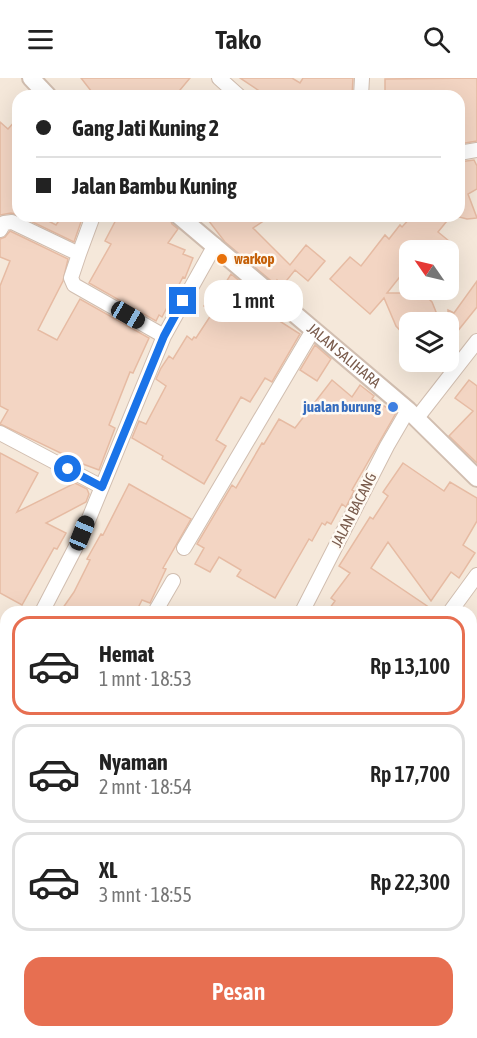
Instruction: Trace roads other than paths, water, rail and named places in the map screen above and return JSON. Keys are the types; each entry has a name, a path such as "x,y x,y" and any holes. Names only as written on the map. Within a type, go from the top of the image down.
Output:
{"street":[{"path":"31,78 42,90"},
{"path":"219,78 232,90"},
{"path":"0,230 4,223 12,222 79,254"},
{"path":"91,222 70,278 74,285 164,336"},
{"name":"JALAN SALIHARA","path":"186,222 412,414 477,478"},
{"path":"45,606 82,533 164,336 215,245"},
{"path":"184,548 313,330"},
{"name":"JALAN BACANG","path":"305,606 387,446 412,414 477,341"},
{"path":"0,433 102,487"},
{"path":"454,606 477,575"},
{"path":"158,606 173,581"}],"place":[{"name":"warkop","path":"222,259"},
{"name":"jualan burung","path":"393,407"}]}
